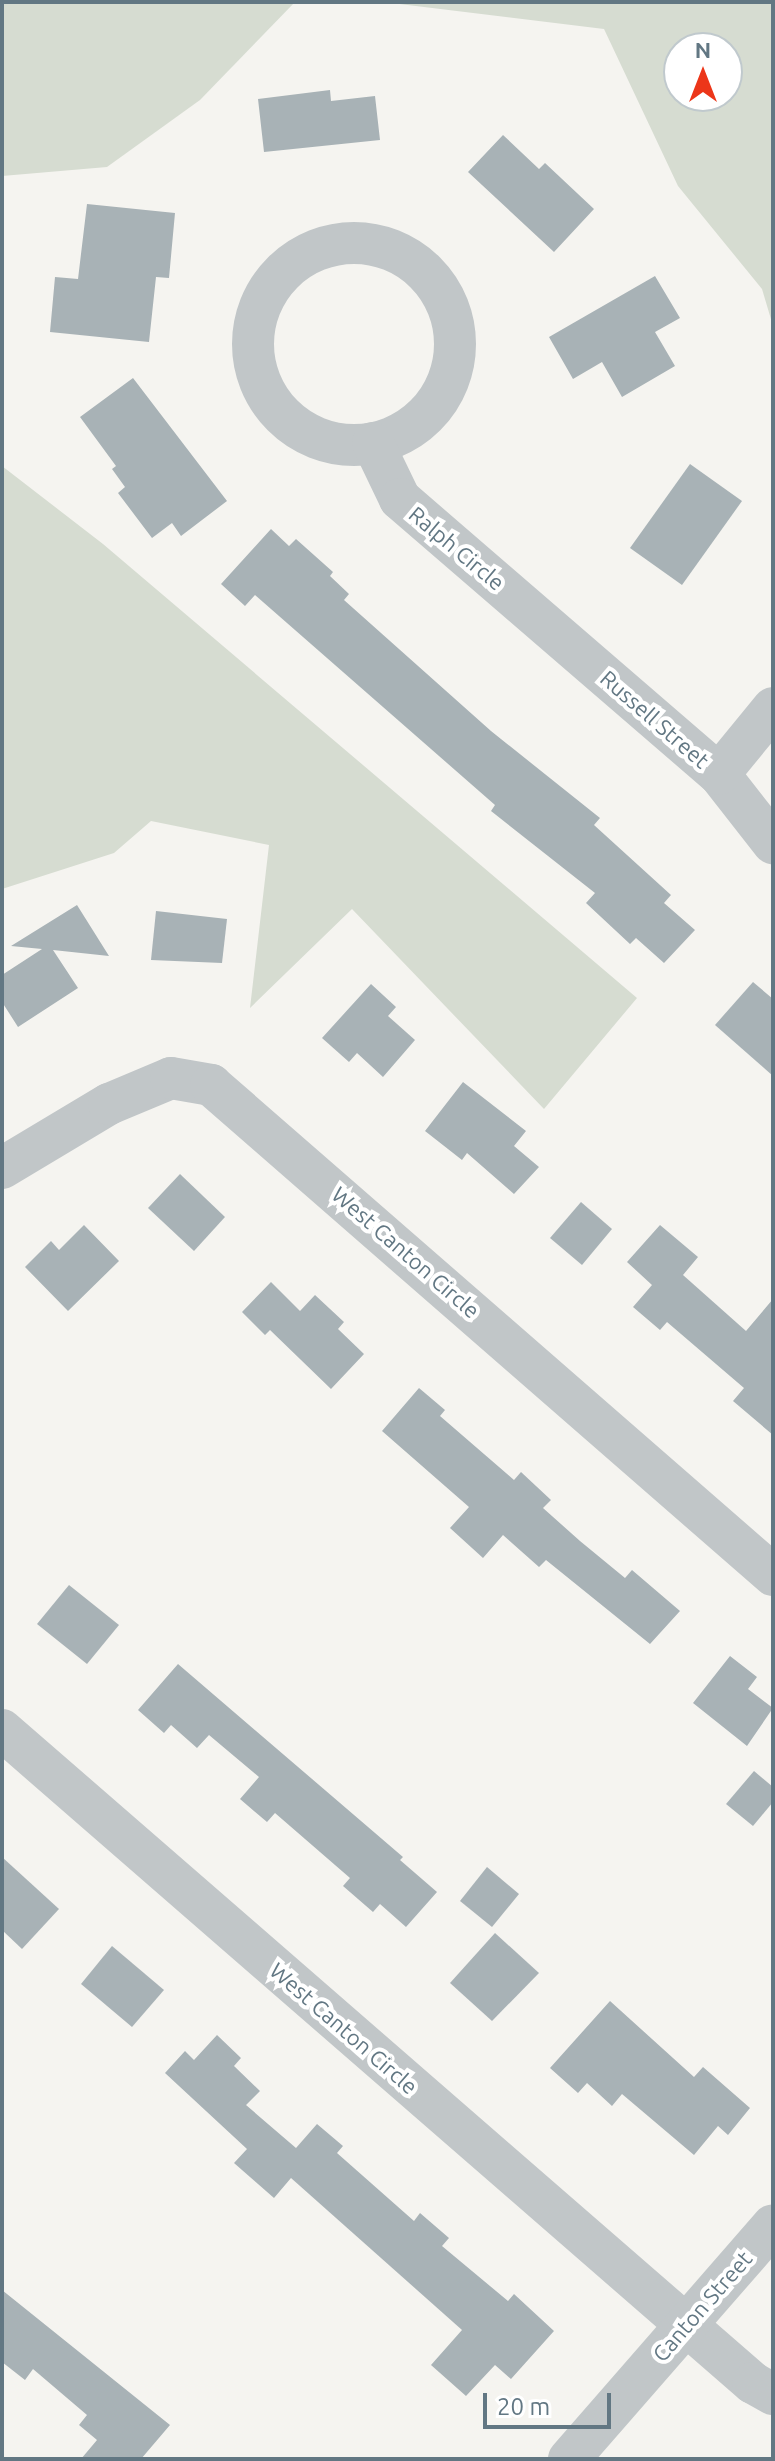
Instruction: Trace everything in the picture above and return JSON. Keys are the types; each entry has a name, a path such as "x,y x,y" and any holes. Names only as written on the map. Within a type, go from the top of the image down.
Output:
{"street":[{"path":"348,242 383,245 415,262 440,287 454,319 456,354 446,389 425,417 395,437 373,443 329,443 299,430 275,409 259,381 252,350 255,318 267,289 307,254 348,242"},
{"name":"Ralph Circle","path":"373,443 400,499 525,606"},
{"name":"Russell Street","path":"525,606 719,774 773,843"},
{"path":"719,774 773,708"},
{"name":"West Canton Circle","path":"2,1168 109,1104 171,1078 211,1085 773,1575"},
{"name":"West Canton Circle","path":"2,1730 687,2324 773,2394"},
{"name":"Canton Street","path":"569,2459 773,2225"}],"shaded area":[{"path":"2,2 295,2 200,100 107,167 2,176"},
{"path":"383,2 773,2 773,326 762,289 678,186 604,29"},
{"path":"2,466 103,544 637,998 544,1109 352,909 250,1008 269,845 151,821 114,853 2,889"}],"building":[{"path":"330,90 331,101 375,96 380,140 264,152 258,99"},
{"path":"503,135 539,169 545,163 594,209 554,252 468,172"},
{"path":"87,204 175,213 169,278 156,277 149,342 50,332 55,277 78,279"},
{"path":"655,276 680,318 655,332 675,366 622,397 602,362 573,379 549,337"},
{"path":"133,378 227,501 181,536 172,523 152,538 118,493 125,487 112,469 116,466 80,417"},
{"path":"690,464 742,501 682,585 630,548"},
{"path":"271,529 289,546 296,539 333,572 330,576 349,594 344,600 491,731 600,818 594,825 671,895 664,903 695,930 664,963 636,938 630,944 586,903 595,893 491,811 495,805 255,595 245,606 221,584"},
{"path":"77,905 109,956 53,950 78,988 18,1027 2,1002 2,975 42,949 11,946"},
{"path":"156,911 227,919 222,963 151,960"},
{"path":"753,982 773,999 773,1076 715,1025"},
{"path":"371,984 396,1007 388,1016 415,1040 383,1077 357,1053 349,1062 322,1038"},
{"path":"463,1082 526,1131 514,1146 539,1167 514,1194 467,1153 462,1160 425,1131"},
{"path":"180,1174 225,1217 194,1251 148,1208"},
{"path":"581,1202 612,1229 582,1265 550,1238"},
{"path":"84,1225 119,1261 68,1311 25,1267 51,1241 59,1250"},
{"path":"660,1225 698,1257 683,1275 746,1331 773,1299 773,1435 733,1401 744,1388 667,1322 660,1330 633,1307 652,1285 627,1262"},
{"path":"271,1282 300,1311 315,1295 344,1322 338,1329 364,1354 331,1389 270,1330 265,1335 242,1312"},
{"path":"419,1388 445,1410 440,1416 514,1480 521,1472 551,1500 543,1508 580,1541 625,1578 632,1570 680,1611 650,1644 546,1560 539,1567 503,1535 483,1558 450,1528 469,1507 382,1431"},
{"path":"69,1585 119,1625 87,1664 37,1624"},
{"path":"730,1656 757,1677 748,1689 773,1708 747,1746 693,1703"},
{"path":"178,1664 403,1857 400,1860 437,1892 406,1927 380,1904 373,1912 343,1886 350,1878 275,1813 267,1822 240,1799 259,1777 209,1735 197,1748 171,1725 164,1733 138,1710"},
{"path":"754,1771 773,1787 773,1802 753,1826 726,1804"},
{"path":"2,1857 59,1909 22,1949 2,1930"},
{"path":"487,1867 519,1894 492,1927 460,1901"},
{"path":"495,1933 539,1973 492,2021 450,1983"},
{"path":"112,1946 164,1990 132,2027 81,1984"},
{"path":"610,2001 694,2077 703,2067 750,2108 728,2135 718,2126 694,2155 622,2094 612,2106 587,2083 578,2093 550,2068"},
{"path":"217,2035 241,2058 234,2066 260,2091 246,2105 296,2148 317,2124 343,2146 337,2153 414,2221 420,2213 449,2238 442,2246 508,2301 514,2294 554,2331 511,2379 495,2365 466,2396 431,2365 462,2330 291,2178 274,2198 234,2163 247,2149 165,2073 185,2051 194,2060"},
{"path":"2,2290 170,2425 141,2459 81,2459 97,2440 79,2425 87,2415 33,2369 25,2380 2,2362"}]}
